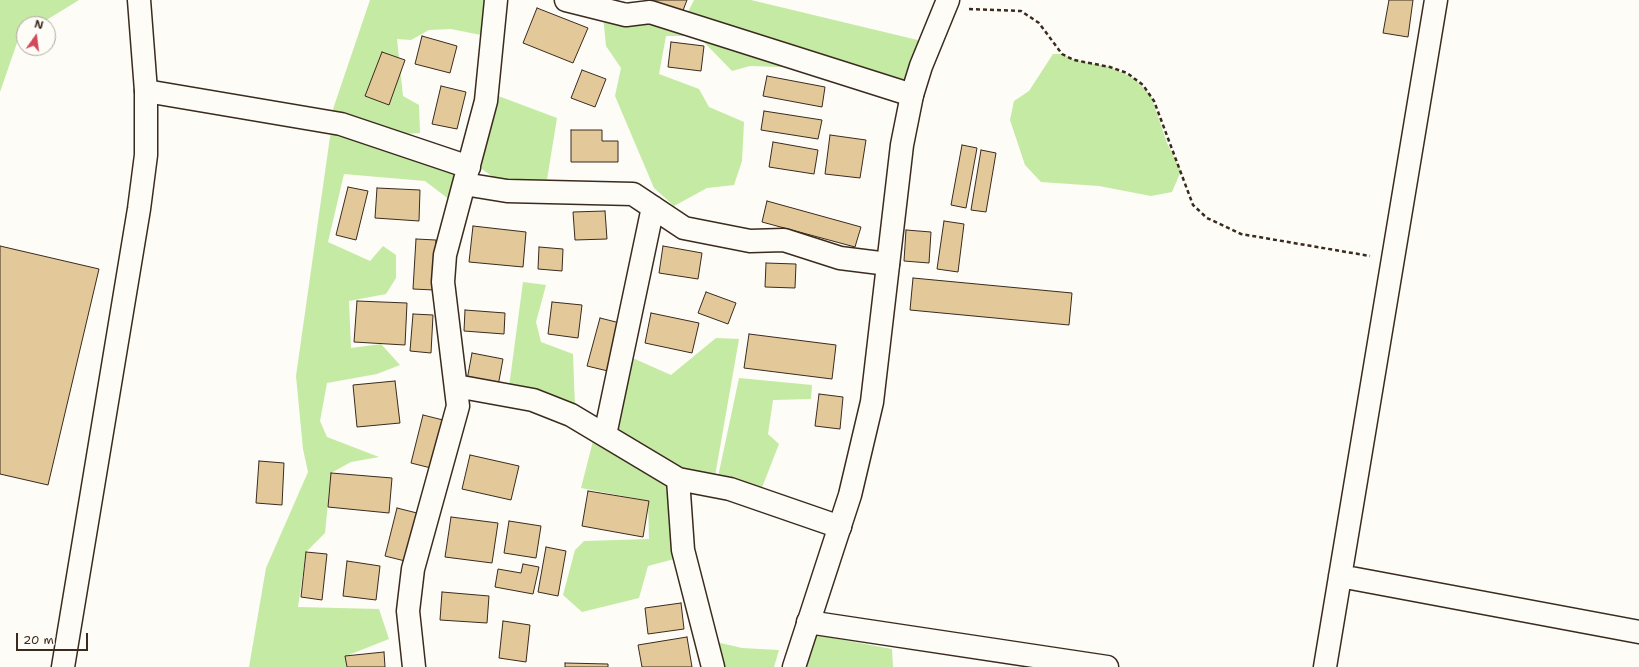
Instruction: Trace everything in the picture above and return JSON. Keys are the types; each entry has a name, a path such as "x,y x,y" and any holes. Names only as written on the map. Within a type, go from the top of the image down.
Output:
{"street":[{"path":"63,667 139,210 146,155 146,91 139,0"},
{"path":"414,667 408,611 413,569 458,406 443,282 445,255 486,101 496,0"},
{"path":"566,0 626,15 650,12 912,95"},
{"path":"1325,667 1436,0"},
{"path":"794,667 850,495 872,402 902,145 912,95 921,66 946,4"},
{"path":"146,91 341,124 507,191 633,194 684,228 750,241 784,240 840,258 888,264"},
{"path":"605,435 653,207"},
{"path":"456,386 533,400 571,415 678,478 730,490 840,527"},
{"path":"678,478 683,550 713,667"},
{"path":"1340,576 1639,632"},
{"path":"808,622 1107,667"}],"path":[{"path":"946,4 1021,11 1039,23 1062,54 1074,60 1110,67 1127,73 1143,85 1154,100 1193,205 1207,218 1241,234 1393,260"}],"green space":[{"path":"0,0 79,0 53,16 16,16 16,46 0,92"},
{"path":"370,0 492,0 481,35 451,29 429,30 411,40 397,39 403,96 419,105 420,133 378,136 331,115"},
{"path":"694,0 751,0 930,43 912,95 795,63 780,67 750,66 732,71 698,36 666,36 659,74 699,89 709,107 744,122 742,161 734,185 707,188 674,206 654,188 615,96 621,68 606,46 603,15 683,22"},
{"path":"1053,54 1062,54 1074,60 1110,67 1135,79 1151,96 1167,143 1181,171 1172,192 1151,196 1099,186 1041,182 1025,165 1010,120 1014,101 1029,91"},
{"path":"493,94 557,118 545,192 496,179 475,164"},
{"path":"332,123 462,164 450,200 425,181 344,174 328,242 370,261 383,246 396,255 396,278 386,294 349,301 351,348 381,344 400,365 377,374 327,383 320,421 327,437 379,457 351,462 331,473 325,533 306,552 298,607 379,609 389,639 346,656 346,667 249,667 266,568 308,472 303,449 296,376"},
{"path":"523,282 546,285 536,322 541,342 573,354 575,407 509,387"},
{"path":"716,338 739,339 715,476 685,470 611,426 628,356 671,375"},
{"path":"739,378 812,385 811,399 773,400 768,434 779,444 761,490 718,477"},
{"path":"593,441 667,485 674,514 678,558 648,566 639,598 582,612 563,595 575,550 584,541 649,539 648,501 581,488"},
{"path":"817,635 892,649 893,667 807,667"},
{"path":"716,642 742,648 779,650 774,667 719,667"}],"building":[{"path":"650,0 687,0 682,13"},
{"path":"1389,0 1413,0 1408,37 1383,33"},
{"path":"537,8 588,28 573,63 523,43"},
{"path":"422,36 457,46 450,73 415,64"},
{"path":"671,42 704,46 701,71 668,67"},
{"path":"382,52 405,60 389,105 365,96"},
{"path":"582,70 606,79 595,107 571,98"},
{"path":"767,76 825,87 822,107 763,96"},
{"path":"441,86 466,92 457,129 432,124"},
{"path":"764,111 822,120 818,139 761,130"},
{"path":"571,130 602,130 602,141 618,141 618,162 571,162"},
{"path":"830,135 866,140 860,178 825,174"},
{"path":"773,142 818,150 814,174 769,167"},
{"path":"962,145 977,148 966,208 951,205"},
{"path":"981,150 996,153 986,212 971,210"},
{"path":"348,187 368,191 356,240 336,235"},
{"path":"377,188 420,190 419,221 375,218"},
{"path":"767,201 861,227 855,247 762,222"},
{"path":"605,211 607,239 575,240 573,212"},
{"path":"944,221 964,224 958,272 937,269"},
{"path":"473,226 526,232 523,267 469,262"},
{"path":"906,230 931,232 929,263 904,261"},
{"path":"416,239 436,240 434,290 413,289"},
{"path":"0,246 99,269 48,485 0,474"},
{"path":"663,246 702,253 698,279 659,273"},
{"path":"539,247 563,249 562,271 538,269"},
{"path":"766,263 796,264 795,288 765,287"},
{"path":"913,278 1072,293 1069,325 910,310"},
{"path":"706,292 736,303 728,324 698,313"},
{"path":"357,301 407,303 405,345 354,342"},
{"path":"552,302 582,305 578,338 548,334"},
{"path":"465,310 505,313 504,334 464,331"},
{"path":"651,313 699,323 692,353 645,343"},
{"path":"413,314 433,315 431,353 410,351"},
{"path":"600,318 620,323 608,371 587,366"},
{"path":"749,334 836,345 832,379 744,368"},
{"path":"472,353 503,359 498,386 467,380"},
{"path":"395,381 400,423 357,427 353,385"},
{"path":"819,394 843,397 840,429 815,426"},
{"path":"423,415 443,420 431,468 411,463"},
{"path":"470,455 519,466 511,500 462,489"},
{"path":"259,461 284,463 282,505 256,503"},
{"path":"331,473 392,478 389,513 328,507"},
{"path":"588,491 649,501 643,537 582,526"},
{"path":"397,508 417,513 405,561 385,556"},
{"path":"451,517 498,523 492,563 445,557"},
{"path":"509,521 541,526 536,558 504,553"},
{"path":"546,547 566,551 558,596 538,592"},
{"path":"306,552 327,554 322,600 301,597"},
{"path":"347,561 380,566 376,600 343,596"},
{"path":"523,564 539,567 533,594 495,587 498,569 521,573"},
{"path":"442,592 489,596 487,623 440,620"},
{"path":"681,603 684,629 648,634 645,608"},
{"path":"503,621 530,625 526,662 499,658"},
{"path":"687,637 692,667 642,667 638,645"},
{"path":"384,652 385,667 347,667 345,656"},
{"path":"565,663 608,664 608,667 565,667"}]}
